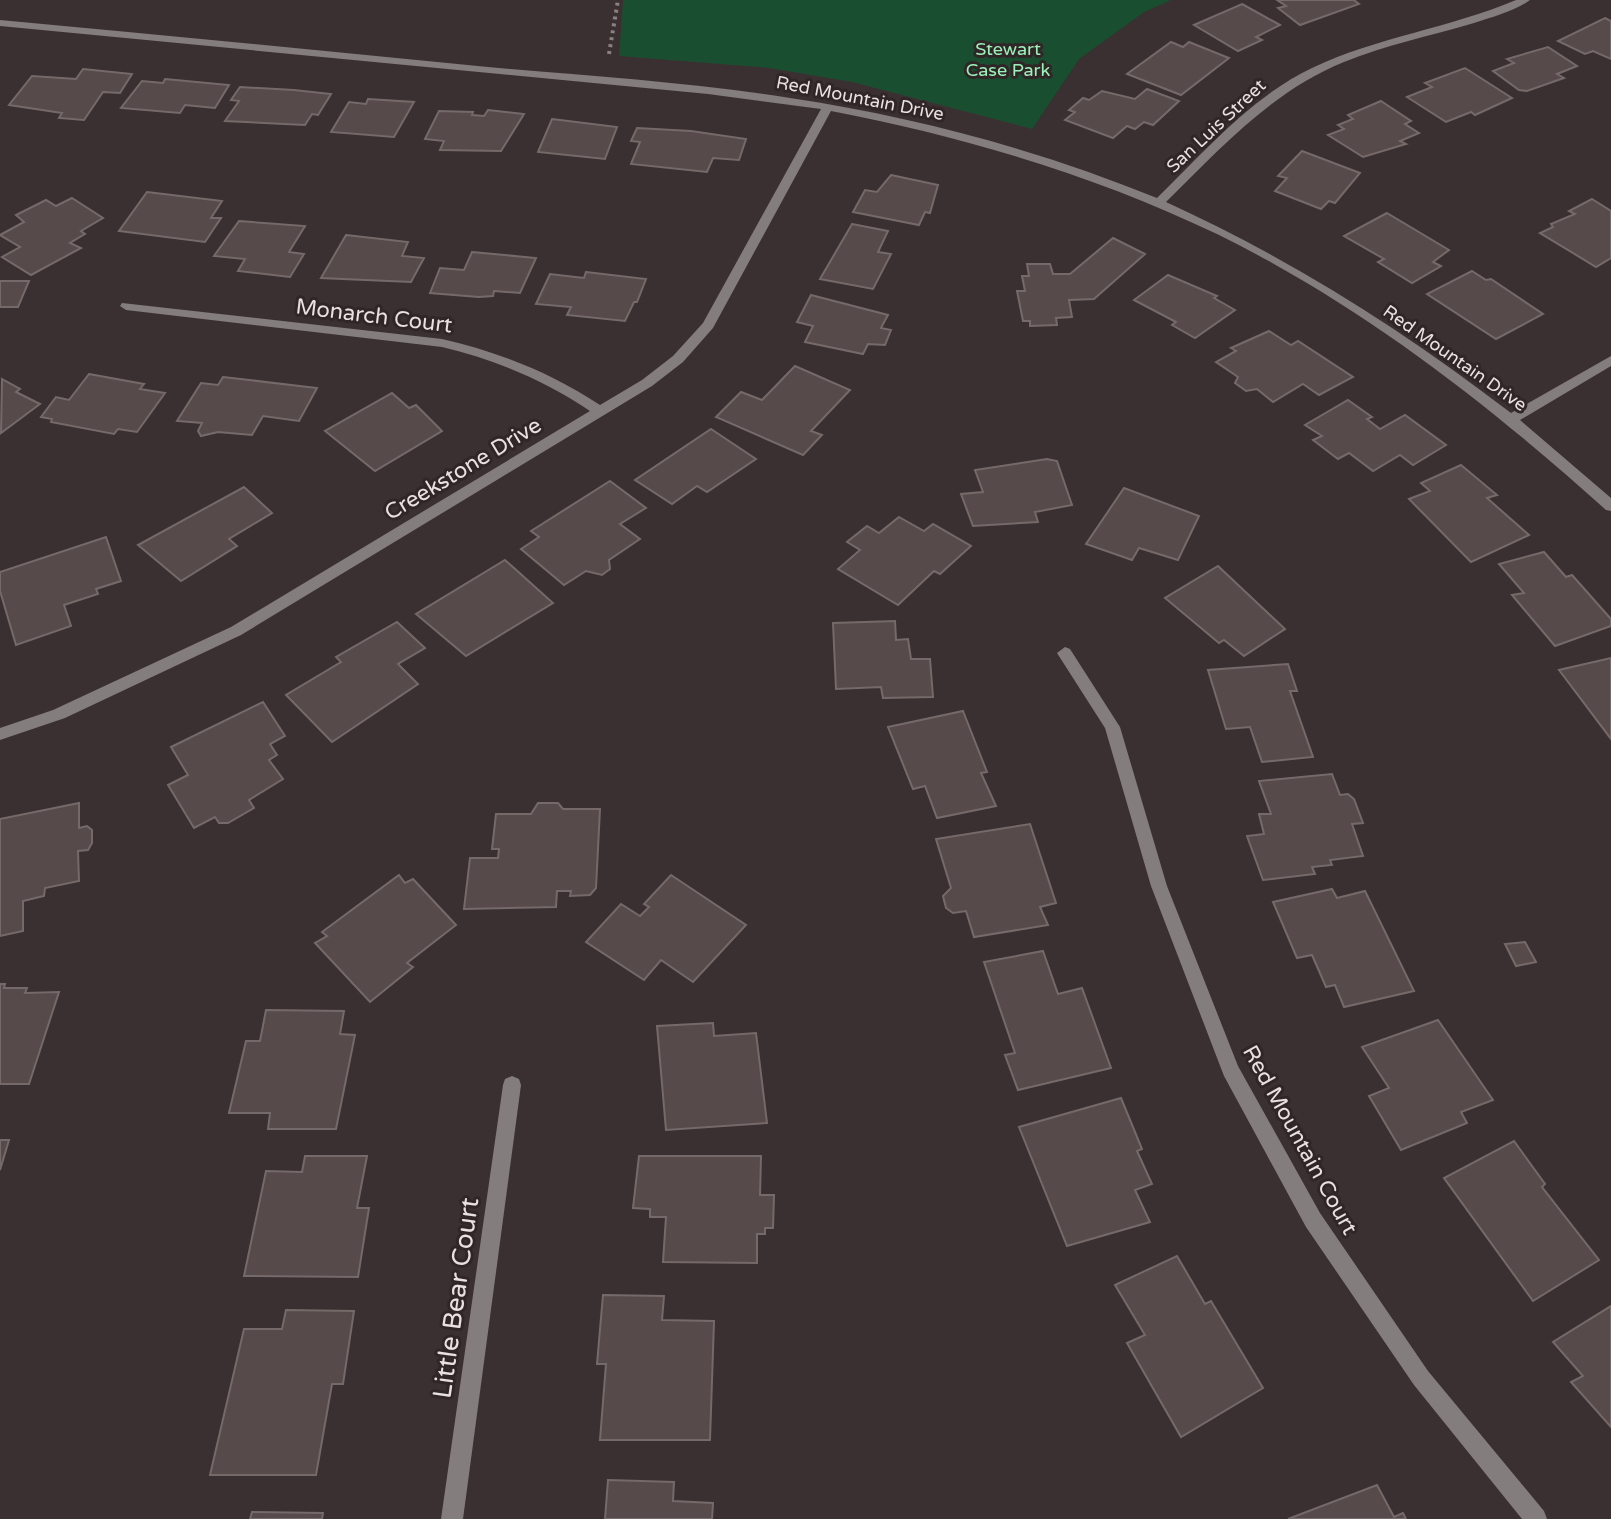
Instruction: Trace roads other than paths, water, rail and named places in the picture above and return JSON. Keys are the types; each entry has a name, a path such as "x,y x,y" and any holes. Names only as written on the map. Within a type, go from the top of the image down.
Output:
{"street":[{"name":"San Luis Street","path":"1159,203 1287,86 1339,60 1494,15 1525,0"},
{"name":"Red Mountain Drive","path":"0,23 751,96 828,107 1023,155 1159,203 1276,260 1370,320 1511,419 1611,506"},
{"name":"Creekstone Drive","path":"0,734 59,714 137,680 236,631 601,412 678,359 708,325 828,107"},
{"name":"Monarch Court","path":"126,306 442,343 493,354 538,373 601,412"},
{"path":"1511,419 1611,360"},
{"name":"Red Mountain Court","path":"1065,653 1112,727 1159,886 1230,1070 1313,1220 1421,1378 1536,1519"},
{"name":"Little Bear Court","path":"452,1519 512,1085"}],"park label":[{"name":"Stewart Case Park","path":"1008,59"}]}
